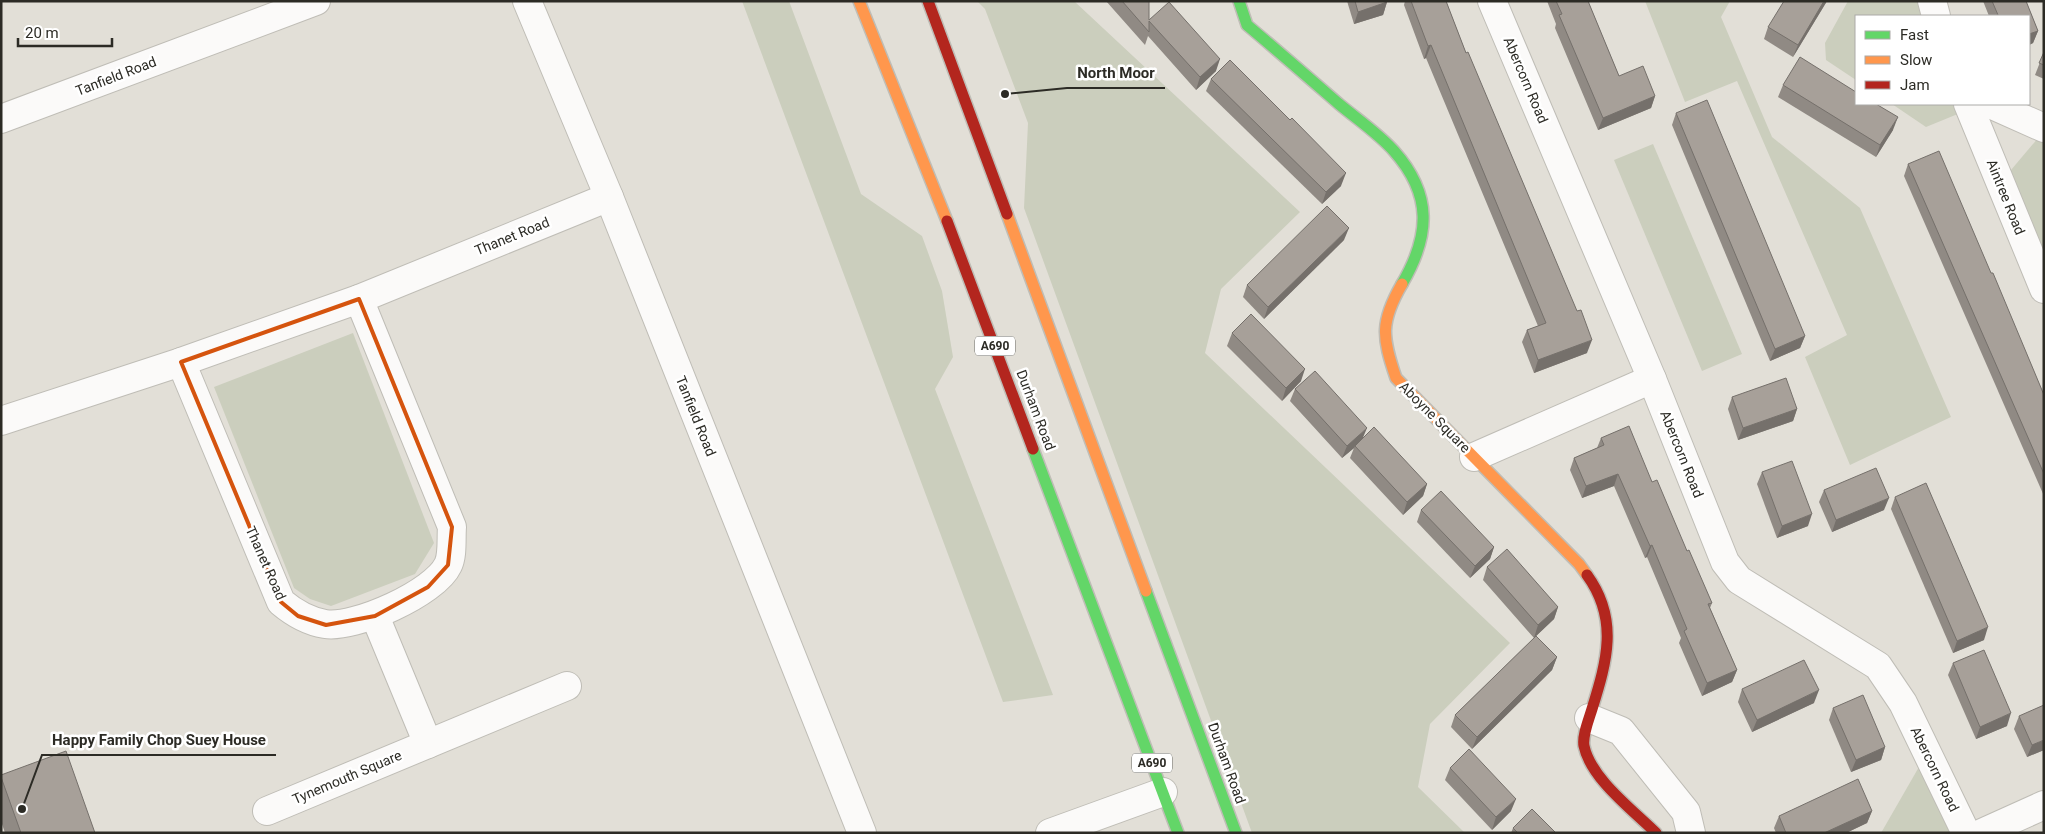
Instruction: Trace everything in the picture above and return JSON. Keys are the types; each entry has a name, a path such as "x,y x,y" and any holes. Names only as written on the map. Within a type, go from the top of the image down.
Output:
{"main road":[{"name":"Durham Road","path":"859,1 960,253 1178,833"},
{"name":"Durham Road","path":"928,1 1236,833"},
{"name":"Aboyne Square","path":"1239,1 1247,25 1394,151 1413,178 1423,208 1422,239 1416,260 1391,303 1384,332 1387,352 1396,378 1579,564 1597,589 1607,625 1606,664 1589,718 1584,745 1596,773 1656,833"}],"street":[{"name":"Tanfield Road","path":"1,119 316,1"},
{"name":"Tanfield Road","path":"527,1 609,197 862,833"},
{"name":"Abercorn Road","path":"1492,1 1652,379 1725,562 1739,580 1878,666 1903,703 1966,833"},
{"path":"1932,1 1936,15"},
{"name":"Aintree Road","path":"1968,105 2044,289"},
{"path":"1992,105 2044,128"},
{"name":"Thanet Road","path":"1,421 181,362 359,298 609,197"},
{"name":"Thanet Road","path":"181,362 281,602 298,616 326,625 375,616 428,587 448,565 452,527 359,298"},
{"path":"1474,457 1652,379"},
{"path":"375,616 428,744"},
{"name":"Tynemouth Square","path":"267,810 567,686"},
{"path":"1589,718 1621,731 1686,812 1691,833"},
{"path":"1050,833 1162,792"},
{"path":"1982,833 2044,805"}],"highlighted area":[{"path":"359,299 452,527 448,565 428,587 375,616 326,625 298,616 281,602 181,362"}],"green space":[{"path":"742,1 789,1 861,194 922,236 942,291 953,357 935,389 1053,695 1003,702"},
{"path":"977,1 1074,1 1300,212 1221,289 1205,353 1510,643 1430,724 1418,787 1465,833 1252,833 1024,208 1028,123 985,9"},
{"path":"1645,1 1730,1 1721,17 1772,137 1860,208 1951,417 1850,465 1805,357 1847,335 1737,81 1685,102"},
{"path":"1848,1 1932,1 1936,15 1855,15 1855,79 1826,60 1825,43"},
{"path":"1893,105 1968,105 1970,109 1926,127"},
{"path":"2044,131 2044,289 2000,183"},
{"path":"1653,144 1742,354 1702,371 1614,160"},
{"path":"353,333 434,543 415,574 331,606 310,599 294,588 214,387"},
{"path":"1927,753 1966,833 1881,833"}],"building":[{"path":"1122,1 1149,1 1149,20 1169,2 1220,59 1200,77 1149,21 1149,32"},
{"path":"1355,1 1387,1 1387,2 1358,12"},
{"path":"1411,1 1446,1 1466,53 1468,52 1577,311 1581,310 1592,340 1538,360 1527,330 1546,323 1431,45 1428,46"},
{"path":"1556,1 1588,1 1619,76 1643,66 1655,96 1603,118 1559,15 1562,14"},
{"path":"1784,1 1824,1 1798,45 1768,27"},
{"path":"1992,1 2026,1 2038,31 2030,34 2030,15 1998,15"},
{"path":"2044,52 2044,65 2039,63"},
{"path":"1800,57 1855,91 1855,105 1878,105 1898,117 1880,145 1783,85"},
{"path":"1230,60 1290,120 1292,118 1346,173 1326,192 1211,79"},
{"path":"1707,100 1805,336 1775,349 1676,113"},
{"path":"1939,151 2044,395 2044,474 1908,164"},
{"path":"1327,206 1349,228 1268,307 1247,285"},
{"path":"1251,314 1305,369 1286,388 1232,333"},
{"path":"1315,371 1367,428 1347,446 1295,389"},
{"path":"1786,378 1797,409 1743,428 1732,397"},
{"path":"1629,426 1652,482 1657,480 1687,551 1689,550 1712,603 1708,604 1737,670 1707,683 1684,631 1687,629 1652,545 1650,546 1618,474 1586,486 1574,458 1604,445 1601,438"},
{"path":"1374,427 1427,484 1407,502 1355,446"},
{"path":"1792,461 1812,514 1782,526 1762,472"},
{"path":"1876,468 1889,498 1836,520 1824,490"},
{"path":"1926,483 1988,627 1957,641 1895,497"},
{"path":"1441,491 1494,547 1475,566 1421,510"},
{"path":"1507,549 1558,607 1538,625 1487,567"},
{"path":"1536,636 1557,657 1477,737 1455,715"},
{"path":"1984,650 2011,713 1980,727 1953,663"},
{"path":"1804,660 1819,690 1757,720 1742,689"},
{"path":"1863,695 1885,747 1856,760 1833,708"},
{"path":"2044,705 2044,740 2032,745 2019,716"},
{"path":"1469,749 1516,799 1496,817 1450,768"},
{"path":"66,751 95,833 21,833 1,775"},
{"path":"1858,779 1872,811 1824,833 1786,833 1779,816"},
{"path":"1532,809 1556,833 1518,833 1513,828"}],"traffic: fast":[{"path":"1239,1 1247,25 1382,139 1407,167 1416,184 1423,216 1418,249 1402,284"},
{"path":"1033,449 1178,833"},
{"path":"1146,591 1236,833"}],"traffic: slow":[{"path":"859,1 947,221"},
{"path":"1007,214 1146,591"},
{"path":"1402,284 1390,309 1385,330 1388,351 1396,378 1579,564 1587,575"}],"traffic: jam":[{"path":"928,1 1007,214"},
{"path":"947,221 1033,449"},
{"path":"1587,575 1597,591 1603,608 1607,624 1607,640 1602,674 1585,733 1584,746 1588,758 1604,782 1656,833"}],"place":[{"name":"North Moor","path":"1005,94"},
{"name":"Happy Family Chop Suey House","path":"22,809"}]}
